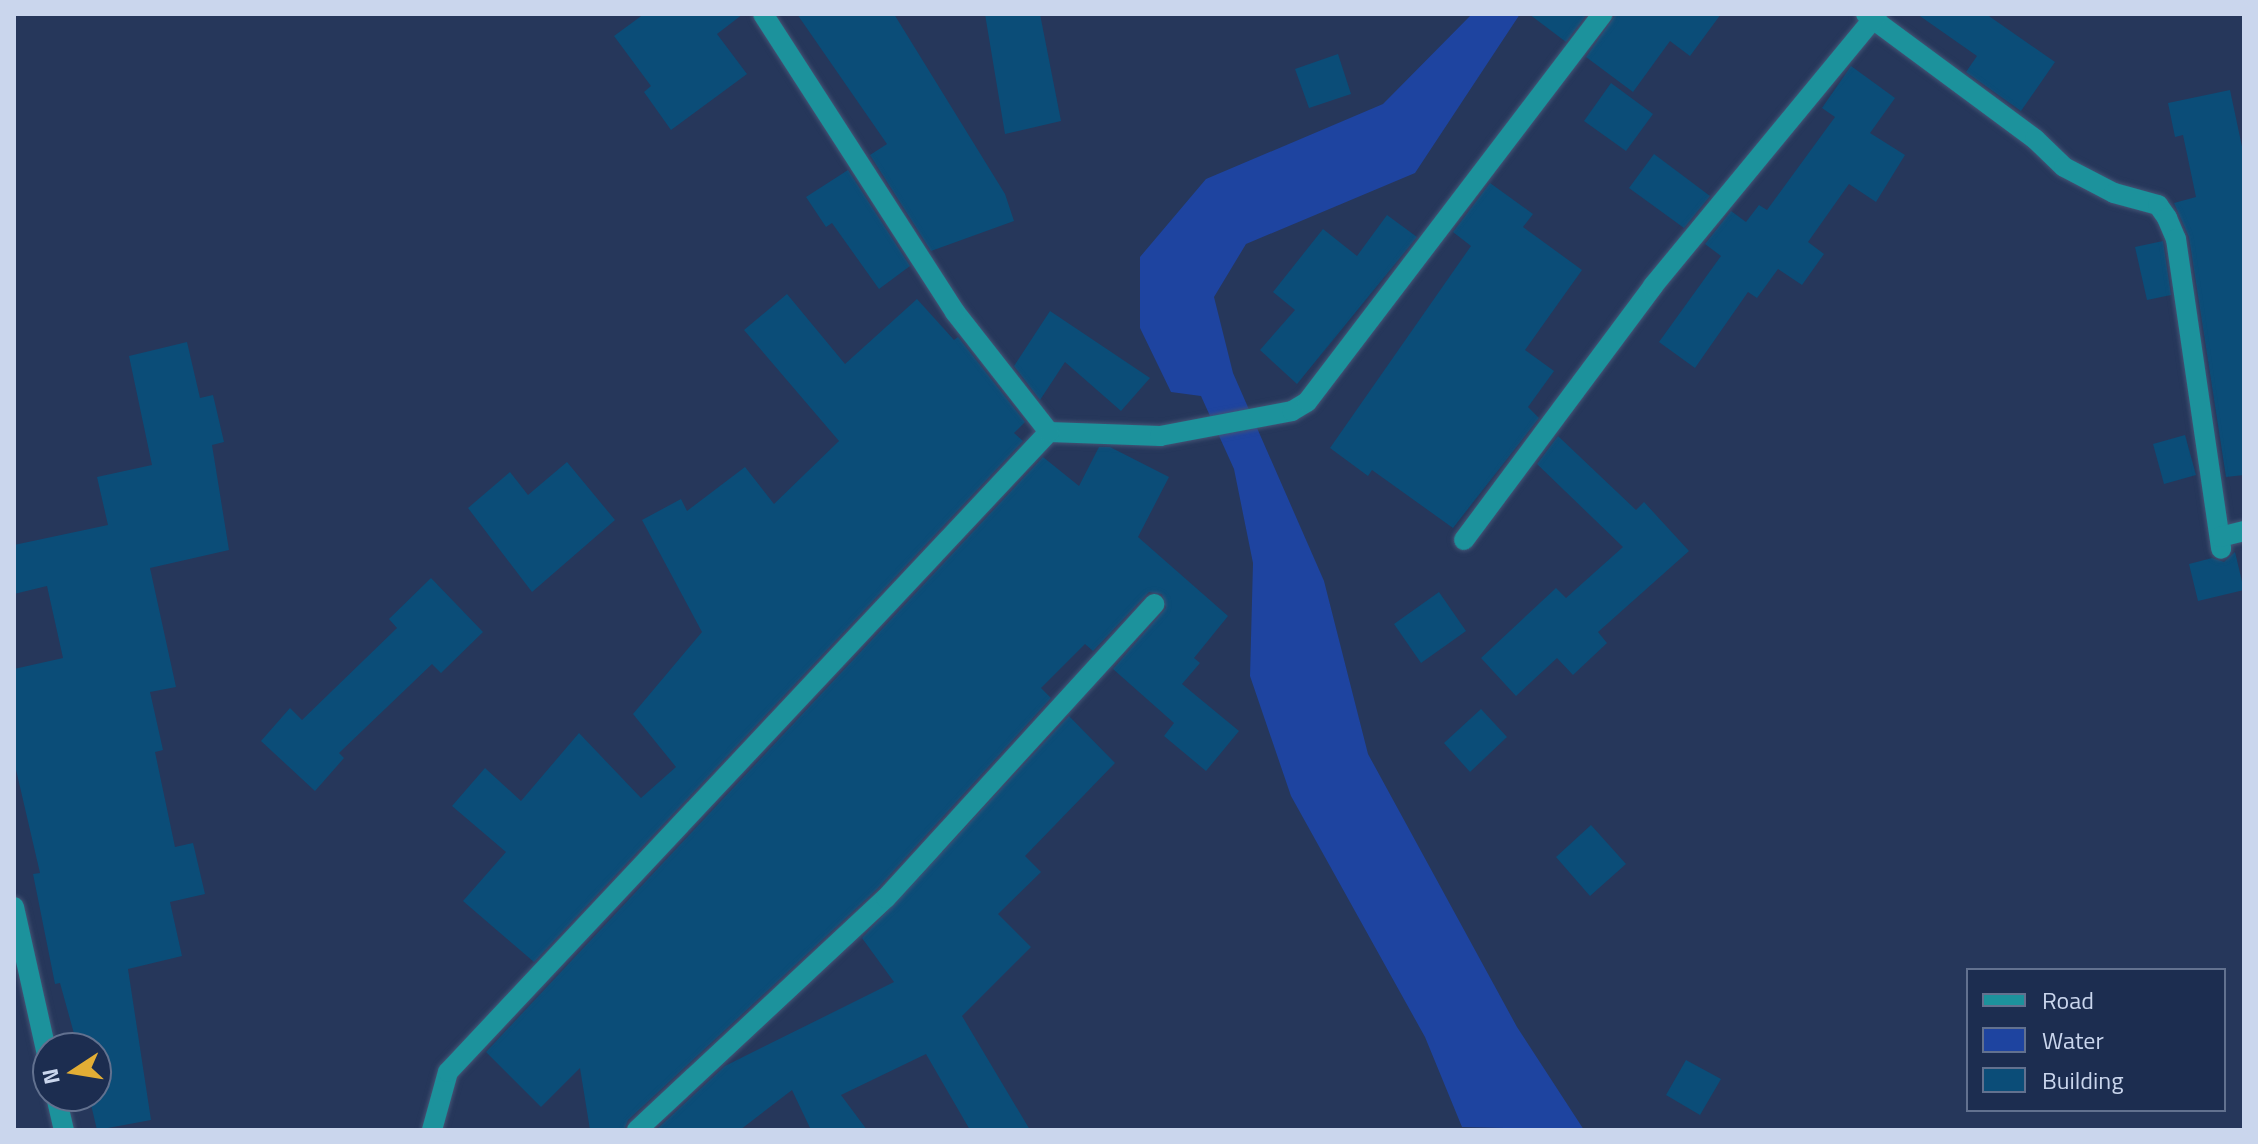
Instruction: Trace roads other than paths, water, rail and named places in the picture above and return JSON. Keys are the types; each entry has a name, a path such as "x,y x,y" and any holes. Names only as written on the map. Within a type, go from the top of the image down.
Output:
{"street":[{"path":"763,14 955,312 1049,432"},
{"path":"432,1130 448,1072 1049,432 1160,436 1292,411 1307,402 1603,14"},
{"path":"1464,540 1653,286 1872,16 2064,167 2114,193 2158,205 2176,239 2220,543 2244,531"},
{"path":"637,1130 886,898 1154,604"},
{"path":"14,907 42,1032"}],"water":[{"path":"1472,14 1520,14 1415,173 1246,244 1214,297 1233,373 1324,581 1368,754 1517,1027 1584,1130 1462,1127 1425,1037 1291,796 1250,676 1253,563 1234,469 1201,396 1171,392 1140,328 1140,257 1206,179 1383,104"}]}
